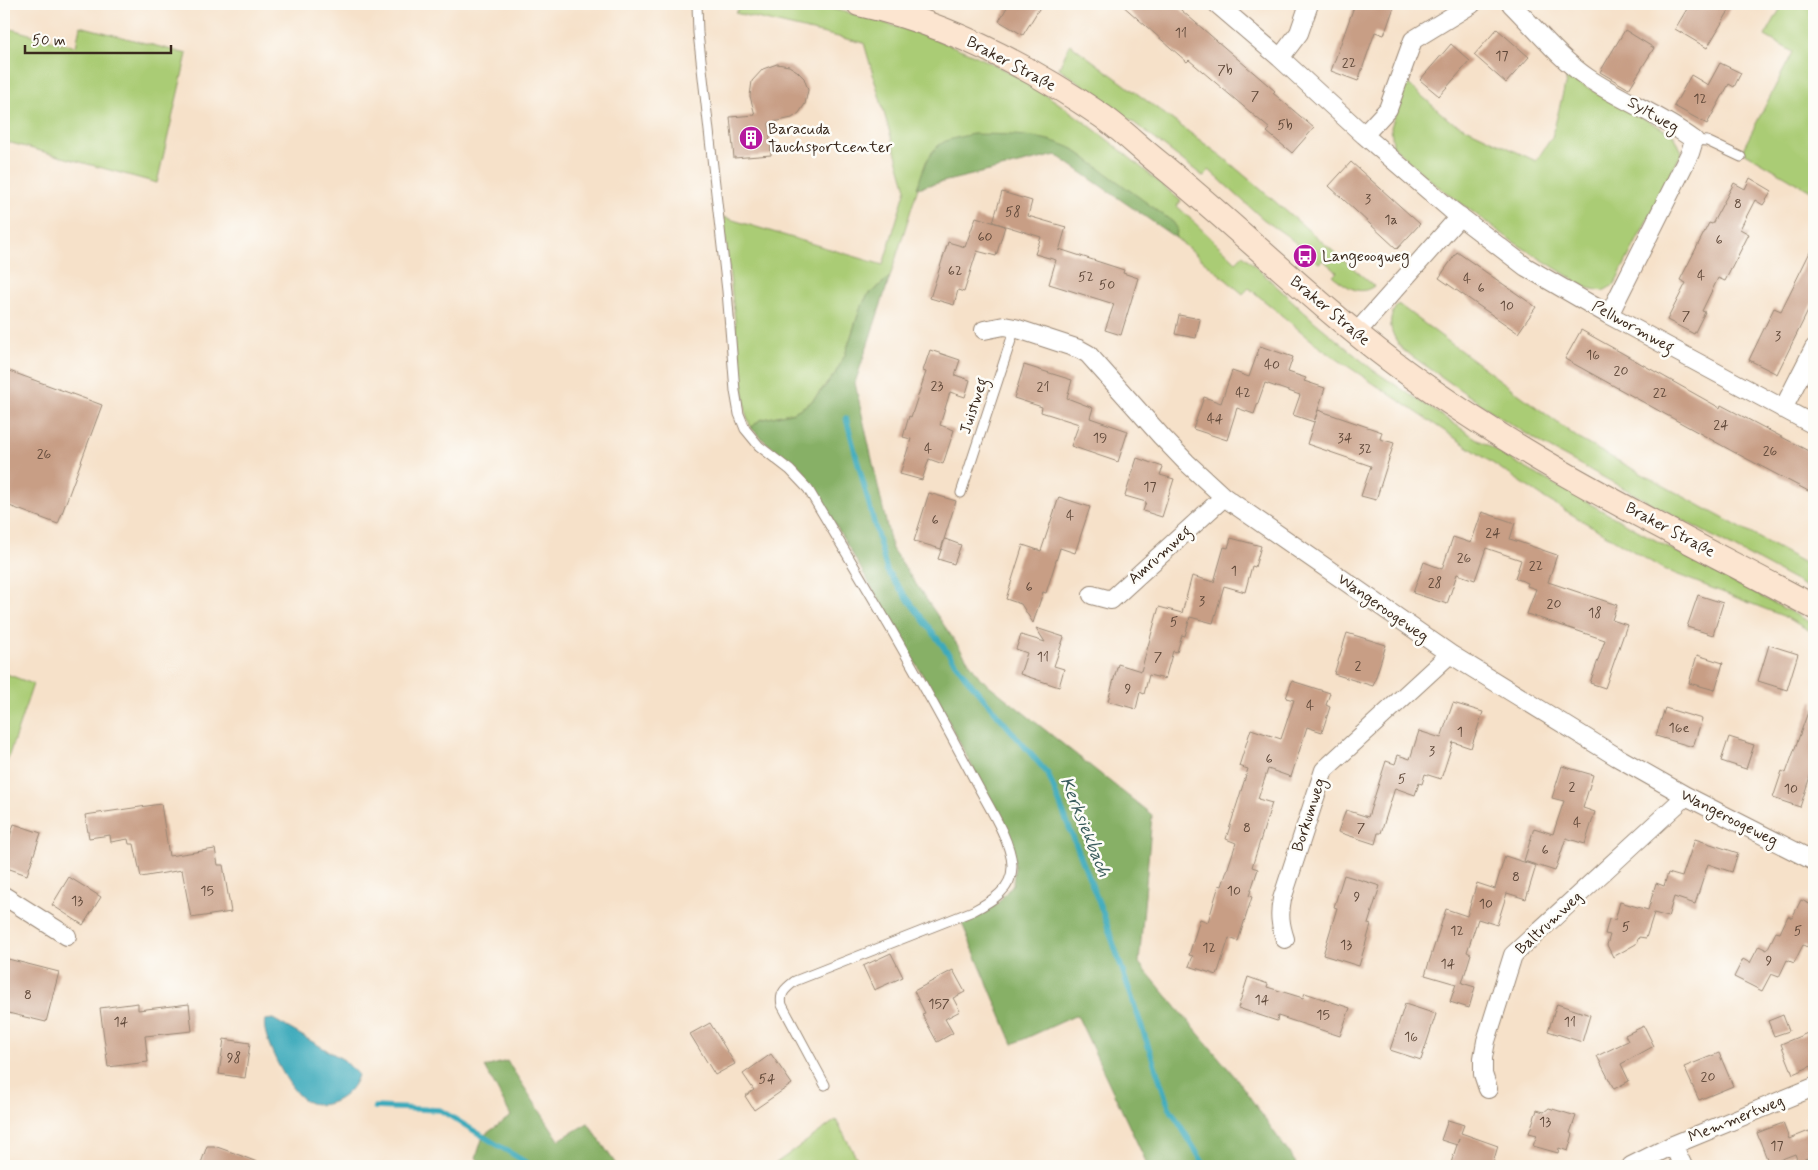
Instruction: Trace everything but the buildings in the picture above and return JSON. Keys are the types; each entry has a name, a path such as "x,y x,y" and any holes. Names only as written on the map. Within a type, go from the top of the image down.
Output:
{"main road":[{"name":"Braker Straße","path":"859,4 918,21 979,44 1031,72 1103,118 1198,194 1356,334 1424,385 1510,442 1814,607"}],"street":[{"path":"1217,4 1280,58 1364,135 1460,216 1356,334"},
{"path":"1280,58 1299,33 1309,4"},
{"path":"1364,135 1388,109 1413,40 1472,4"},
{"name":"Syltweg","path":"1511,4 1574,68 1589,79 1676,127 1694,140 1690,153 1609,315"},
{"name":"Pellwormweg","path":"1460,216 1526,267 1609,315 1814,425"},
{"name":"Wangeroogeweg","path":"984,330 1004,326 1015,328 1079,349 1088,354 1173,449 1224,497 1450,654 1618,757 1686,796 1814,861"},
{"path":"1784,409 1814,348"},
{"name":"Amrumweg","path":"1092,595 1111,600 1224,497"},
{"name":"Borkumweg","path":"1285,939 1279,913 1282,899 1324,770 1450,654"},
{"name":"Baltrumweg","path":"1488,1089 1483,1074 1486,1041 1513,955 1686,796"},
{"path":"4,896 67,936"},
{"name":"Memmertweg","path":"1631,1166 1673,1145 1814,1087"},
{"path":"1673,1145 1682,1166"}],"lane":[{"path":"697,4 699,43 727,291 735,391 739,414 745,429 759,446 790,470 812,495 937,709 999,826 1010,850 1012,866 1006,888 994,900 973,911 795,981 782,992 782,1005 824,1085"},
{"path":"1694,140 1707,141 1740,157"},
{"name":"Juistweg","path":"961,493 1015,328"}],"green space":[{"path":"745,4 807,5 858,15 953,46 1014,75 1064,107 1136,163 1181,201 1177,206 1236,262 1243,255 1315,322 1373,370 1474,437 1527,469 1704,567 1814,624 1814,633 1783,616 1663,569 1546,499 1322,349 1249,288 1243,294 1176,238 1177,228 1073,149 934,150 926,162 890,277 867,296 860,309 845,355 835,374 810,403 794,412 760,420 751,428 746,414 723,217 883,265 906,189 864,43 735,13"},
{"path":"1783,4 1814,4 1814,193 1742,151 1793,52 1765,36"},
{"path":"80,26 187,54 157,183 4,141 4,27 76,47"},
{"path":"1070,44 1224,158 1374,286 1358,290 1343,283 1333,276 1337,272 1323,260 1319,263 1286,235 1263,219 1209,170 1204,177 1059,68"},
{"path":"1568,73 1583,85 1674,135 1682,152 1614,285 1603,291 1587,288 1512,241 1435,184 1393,145 1391,127 1406,82 1449,120 1536,161 1552,137"},
{"path":"973,134 1036,137 1073,149 1173,222 1177,228 1176,238 1056,155 917,188 927,161 935,149 946,141"},
{"path":"890,277 855,383 892,549 980,678 1152,815 1139,963 1237,1079 1298,1166 1148,1166 1077,1015 1013,1044 961,921 997,904 1013,884 1015,865 998,816 941,707 813,486 799,470 751,428 760,420 794,412 810,403 823,389 835,374 845,355 860,309 867,296"},
{"path":"1398,304 1582,441 1814,568 1814,591 1551,449 1501,418 1403,350 1395,339 1391,328 1392,316"},
{"path":"4,673 33,684 5,767 4,767"},
{"path":"507,1061 559,1140 588,1123 617,1166 485,1166 476,1158 483,1136 511,1116 485,1067"},
{"path":"836,1120 861,1166 772,1166"}],"water":[{"path":"273,1019 344,1060 358,1075 350,1090 336,1101 319,1105 303,1099 297,1094 277,1062 267,1037 265,1020"}],"waterway":[{"name":"Kerksiekbach","path":"846,418 887,571 968,680 1048,774 1103,913 1169,1107 1205,1166"},
{"path":"375,1107 440,1110 532,1166"}],"place":[{"name":"Baracuda Tauchsportcenter","path":"751,138"},
{"name":"Langeoogweg","path":"1305,256"}]}
